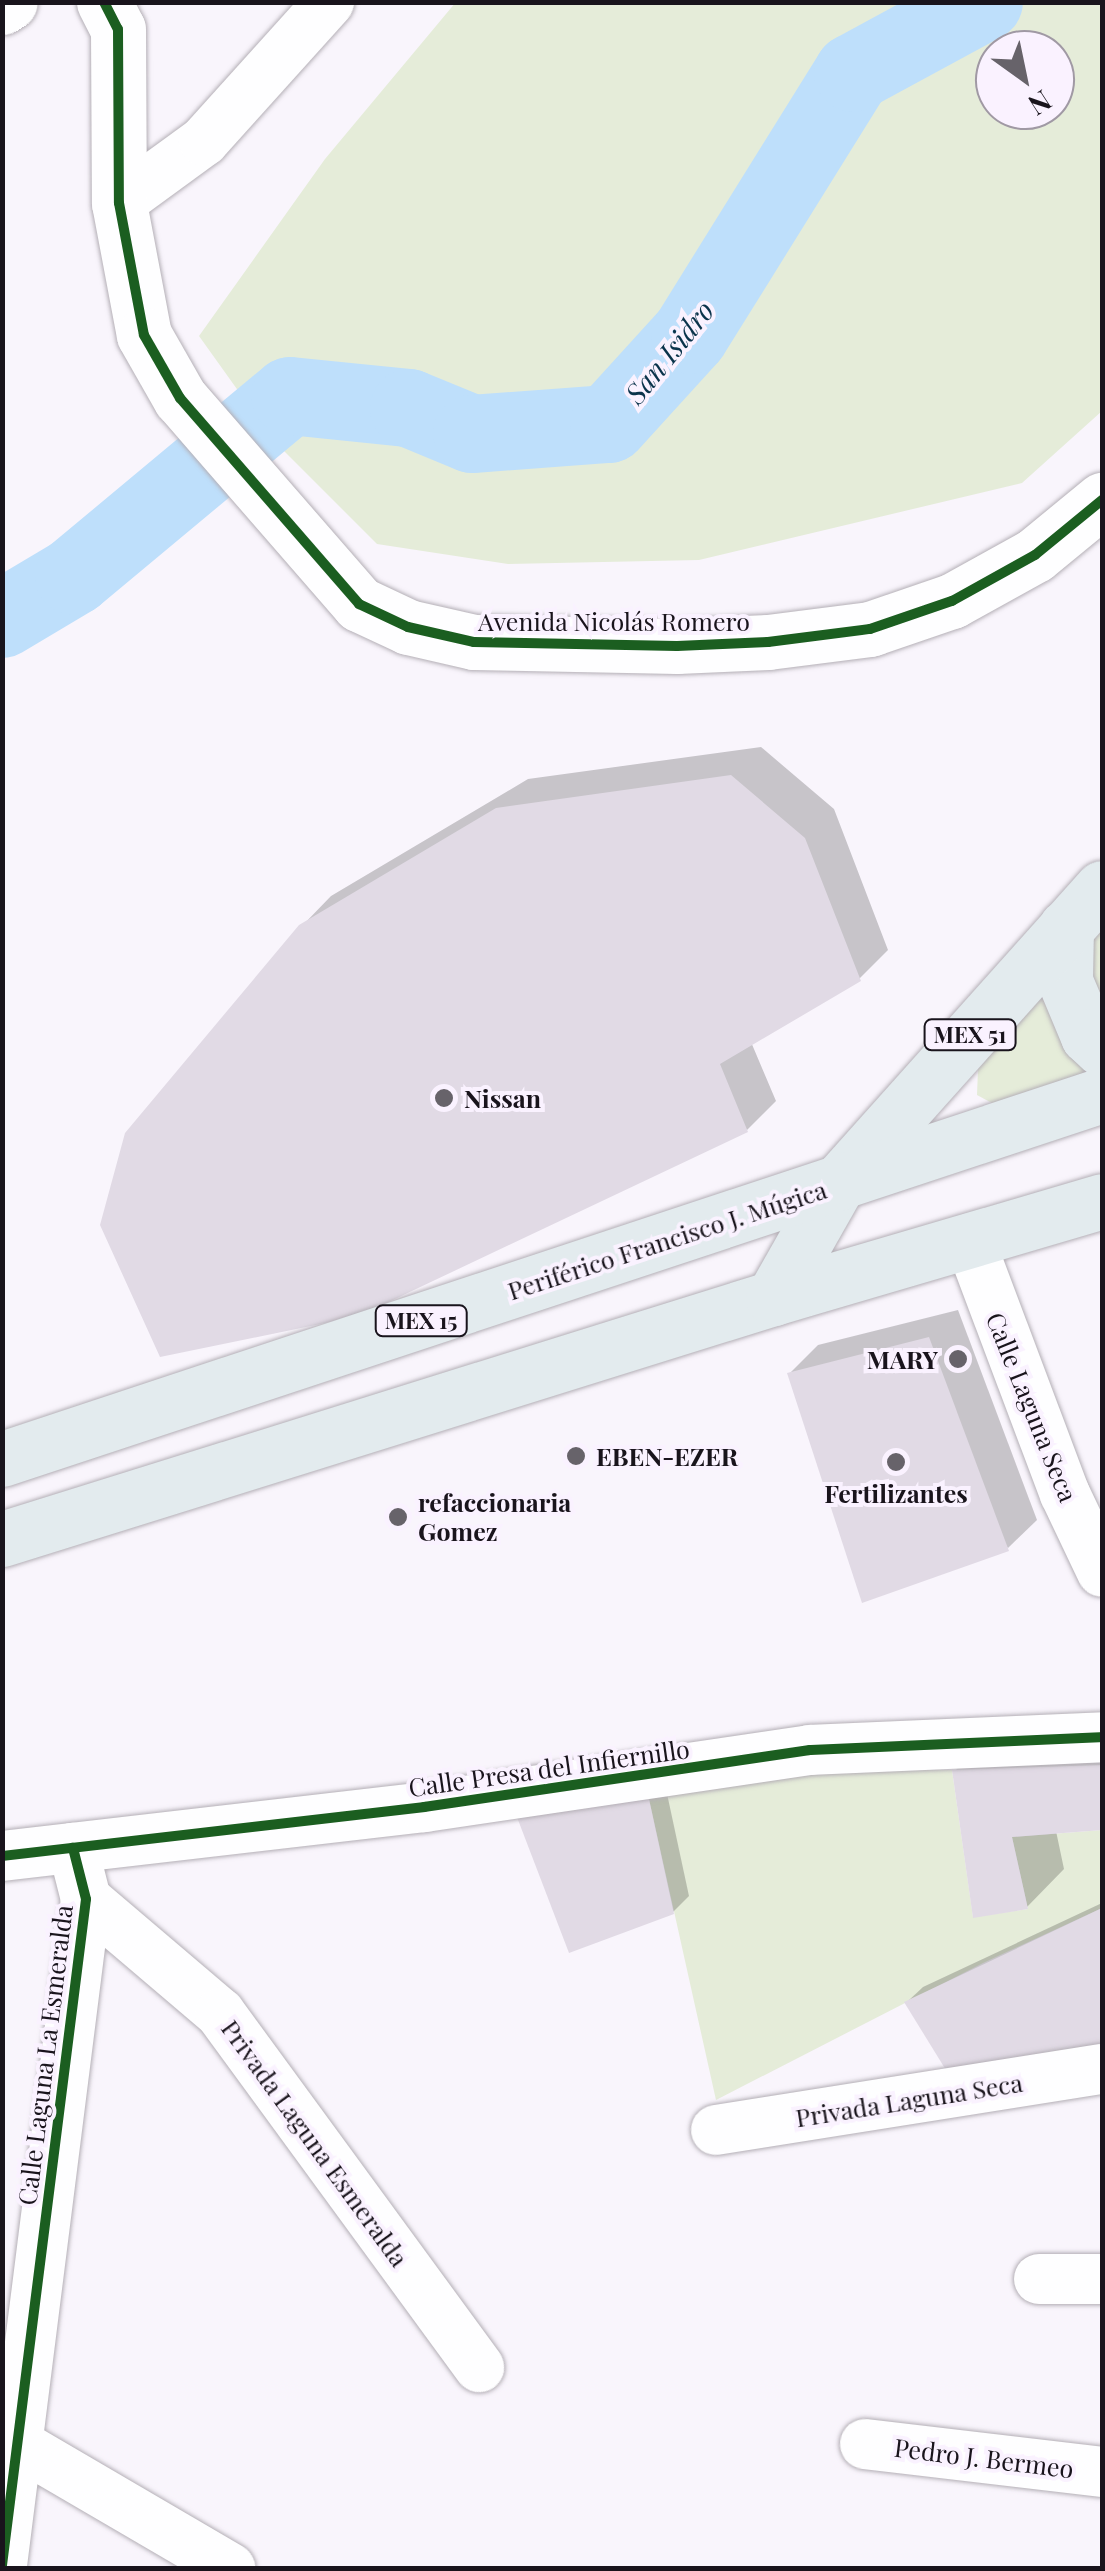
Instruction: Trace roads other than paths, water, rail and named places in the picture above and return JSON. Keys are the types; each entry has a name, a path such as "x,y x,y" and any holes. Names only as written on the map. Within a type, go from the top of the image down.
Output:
{"main road":[{"path":"1084,907 1065,981 1088,1036 1102,1049"},
{"name":"MEX 51","path":"774,1298 840,1182 1084,907"},
{"name":"Periférico Francisco J. Múgica","path":"2,1458 1102,1095"},
{"path":"2,1539 774,1298 1102,1201"}],"street":[{"path":"2,8 10,2"},
{"name":"Avenida Nicolás Romero","path":"104,2 118,30 118,203 144,335 180,398 359,604 408,627 474,642 677,646 768,642 870,629 952,601 1036,555 1102,500"},
{"path":"118,203 204,141 329,2"},
{"name":"Calle Laguna Seca","path":"969,1239 1065,1494 1102,1572"},
{"name":"Calle Presa del Infiernillo","path":"2,1856 424,1806 810,1750 1102,1737"},
{"name":"Calle Laguna La Esmeralda","path":"2,2566 86,1899 73,1848"},
{"name":"Privada Laguna Esmeralda","path":"86,1899 220,2014 479,2367"},
{"name":"Privada Laguna Seca","path":"716,2130 1102,2069"},
{"path":"1039,2279 1102,2280"},
{"path":"18,2444 230,2568"},
{"name":"Pedro J. Bermeo","path":"865,2444 1102,2472"}],"waterway":[{"name":"San Isidro","path":"2,619 74,576 290,396 409,408 472,434 609,424 690,335 853,73 984,2"}],"place":[{"name":"Nissan","path":"444,1098"},
{"name":"MARY","path":"958,1359"},
{"name":"EBEN-EZER","path":"576,1456"},
{"name":"Fertilizantes","path":"896,1462"},
{"name":"refaccionaria Gomez","path":"398,1517"}]}
